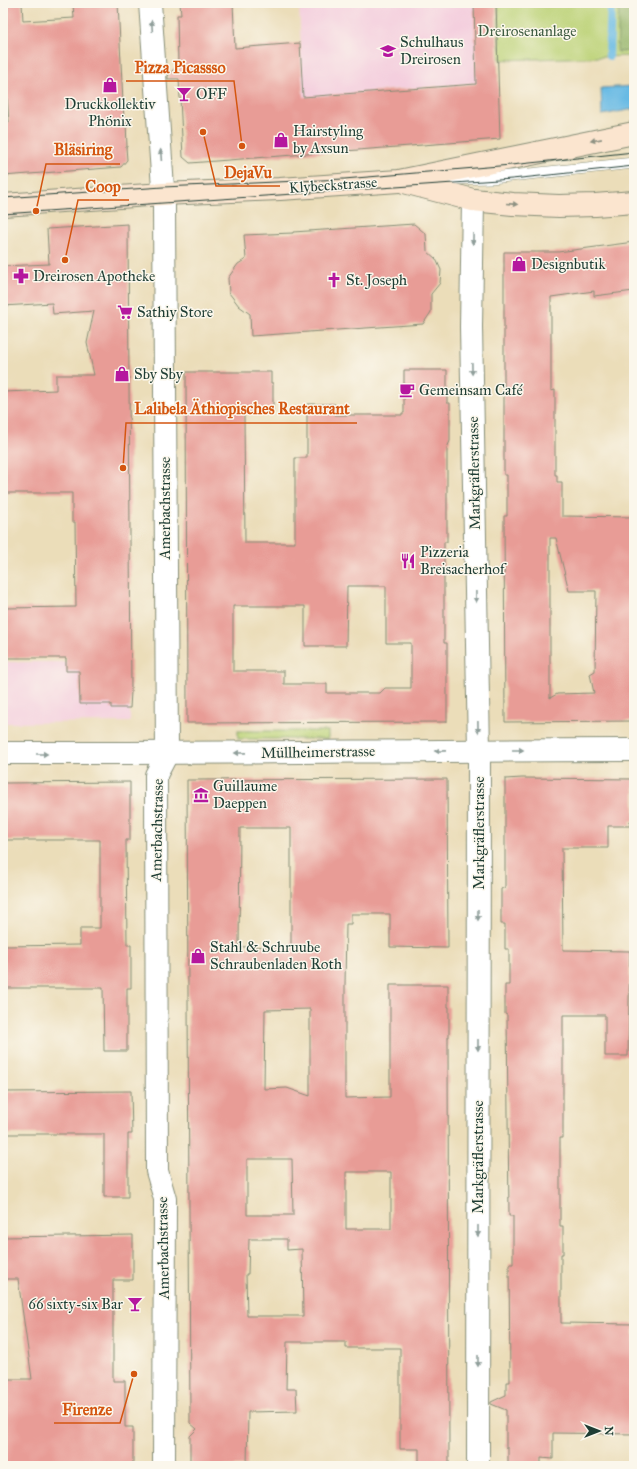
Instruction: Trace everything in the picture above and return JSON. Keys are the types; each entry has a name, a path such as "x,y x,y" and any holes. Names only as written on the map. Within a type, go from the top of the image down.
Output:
{"street":[{"name":"Amerbachstrasse","path":"150,3 163,194 167,754 156,775 157,1171 165,1199 164,1466"},
{"name":"Klybeckstrasse","path":"3,205 163,194 280,189 399,181 634,133"},
{"name":"Klybeckstrasse","path":"399,181 473,200 513,204 559,206 634,202"},
{"name":"Markgräflerstrasse","path":"473,200 471,327 479,750 478,1466"},
{"name":"Müllheimerstrasse","path":"3,753 167,754 479,750 634,750"}],"lane":[{"path":"399,181 491,178 634,163"}],"shaded area":[{"name":"Schulhaus Dreirosen","path":"299,3 474,3 476,83 303,97"},
{"path":"3,662 66,662 130,692 130,722 3,723"}],"green space":[{"name":"Dreirosenanlage","path":"498,3 634,3 634,56 500,60"},
{"path":"619,3 634,3 634,51 617,52"},
{"path":"238,731 328,731 328,739 238,739"}],"water":[{"path":"634,86 634,109 602,115 601,88"}],"building":[{"path":"3,3 22,3 23,21 74,18 73,3 118,3 124,122 126,121 127,147 127,160 121,167 3,176 3,122 9,122 6,83 3,83"},
{"path":"180,3 233,3 235,48 300,43 303,97 476,84 474,3 496,3 500,139 190,163 183,157 179,79 168,79 168,76 178,64 177,15 181,15"},
{"path":"128,224 131,692 130,708 111,708 111,704 80,704 79,671 66,671 66,658 3,658 3,608 76,607 75,522 72,522 72,493 3,493 3,392 56,390 56,375 94,375 87,343 94,311 53,314 52,303 3,306 3,266 49,264 47,229"},
{"name":"St. Joseph","path":"414,224 426,234 427,251 436,259 441,270 440,283 431,294 431,312 423,324 251,336 250,314 239,306 229,293 228,278 238,264 246,259 244,235"},
{"path":"634,242 634,291 594,296 594,291 551,297 551,391 555,390 555,475 557,475 557,482 562,482 562,516 634,517 634,721 505,722 504,516 507,516 507,475 504,475 504,252 558,252","holes":["550,538 556,538 569,591 596,591 595,671 590,674 594,693 557,694 550,698"]},
{"path":"404,370 447,370 447,403 450,403 450,441 447,448 447,542 444,542 444,643 447,643 447,722 187,723 186,372 271,372 271,383 273,383 273,413 244,413 245,543 295,543 295,458 307,458 307,404 335,404 335,415 402,415 402,413 404,413","holes":["347,586 386,586 386,643 411,643 411,688 385,688 380,693 327,693 327,684 284,684 284,671 233,671 233,606 305,606 305,646 346,646"]},
{"path":"447,779 448,948 390,947 390,914 351,914 351,924 346,924 345,1098 390,1097 390,985 448,985 449,1466 419,1466 419,1449 400,1449 400,1348 346,1348 346,1342 287,1342 286,1389 296,1389 297,1411 248,1412 247,1466 190,1466 190,1436 197,1429 190,1423 187,780","holes":["240,828 291,828 291,946 239,947","310,1009 310,1096 287,1088 264,1089 265,1010","247,1159 292,1159 293,1215 247,1215","346,1172 391,1172 391,1229 346,1229","249,1239 287,1239 287,1250 302,1249 303,1316 247,1316 246,1274 248,1274"]},
{"path":"505,779 634,779 634,821 630,821 630,826 608,826 608,848 562,848 563,950 630,951 628,1056 605,1056 605,1015 563,1015 563,1138 560,1138 560,1226 563,1226 563,1254 561,1254 561,1323 634,1324 634,1434 553,1433 553,1459 541,1458 541,1466 508,1466 508,1448 506,1448 506,1410 491,1404 491,1402 506,1395 506,1382 510,1382 509,1264 513,1264 513,1216 509,1216 507,1015 505,1014 505,985 509,985 509,949 505,949 505,924 501,924 501,889 505,887"},
{"path":"130,782 130,840 126,840 127,945 131,945 131,988 127,988 127,1051 104,1051 103,988 3,988 3,946 80,945 80,928 100,928 100,840 3,840 3,783"},
{"path":"131,1091 132,1134 128,1134 128,1197 104,1197 104,1134 3,1134 3,1092"},
{"path":"133,1235 133,1280 113,1280 113,1381 125,1381 125,1427 133,1427 133,1466 3,1466 3,1379 32,1379 18,1279 3,1279 3,1237"}],"waterway":[{"path":"609,56 611,3"}],"tram line":[{"path":"3,198 163,187 344,179 511,165 634,152"},
{"path":"3,214 512,179 634,166"}],"place":[{"name":"Schulhaus Dreirosen","path":"388,51"},
{"name":"Druckkollektiv Phönix","path":"110,85"},
{"name":"OFF","path":"184,94"},
{"name":"DejaVu","path":"203,132"},
{"name":"Hairstyling by Axsun","path":"281,140"},
{"name":"Pizza Picassso","path":"242,146"},
{"name":"Bläsiring","path":"36,211"},
{"name":"Coop","path":"65,260"},
{"name":"Designbutik","path":"519,264"},
{"name":"Dreirosen Apotheke","path":"21,276"},
{"name":"St. Joseph","path":"334,280"},
{"name":"Sathiy Store","path":"125,312"},
{"name":"Sby Sby","path":"122,374"},
{"name":"Gemeinsam Café","path":"407,390"},
{"name":"Lalibela Äthiopisches Restaurant","path":"123,468"},
{"name":"Pizzeria Breisacherhof","path":"408,561"},
{"name":"Guillaume Daeppen","path":"201,795"},
{"name":"Stahl & Schruube Schraubenladen Roth","path":"198,956"},
{"name":"66 sixty-six Bar","path":"135,1304"},
{"name":"Firenze","path":"134,1374"}]}
